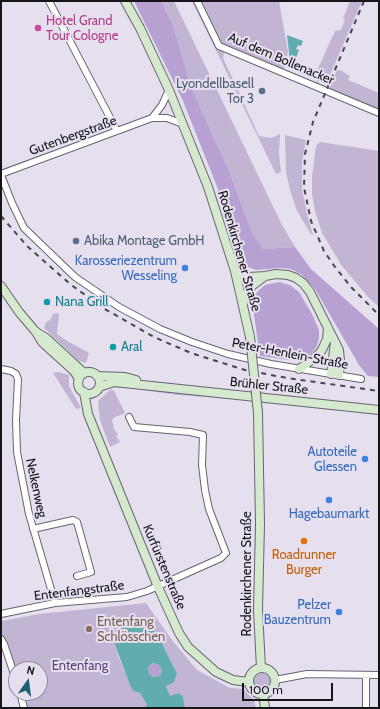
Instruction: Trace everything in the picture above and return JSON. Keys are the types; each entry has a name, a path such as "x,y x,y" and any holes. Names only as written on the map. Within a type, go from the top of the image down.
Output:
{"main road":[{"name":"Rodenkirchener Straße","path":"125,1 140,28 169,90 208,187 235,271 250,337 258,412 260,524 258,610 261,668"},
{"path":"235,271 249,277 276,274 288,275 303,283 310,292 335,341 335,374"},
{"path":"243,304 248,291 265,276"},
{"path":"1,286 19,312 36,332 46,338 82,376"},
{"path":"299,369 316,357 322,350 327,338 328,327"},
{"path":"90,372 97,376 100,380 99,387 88,393 81,390 78,385 82,376 90,372"},
{"name":"Brühler Straße","path":"97,376 125,377 157,386"},
{"name":"Brühler Straße","path":"99,387 114,382 379,410"},
{"name":"Kurfürstenstraße","path":"88,393 88,414 158,587 179,632 188,647 216,672 233,680 249,682"},
{"path":"261,668 267,669 271,672 275,680 270,690 263,693 254,691 249,682 250,676 253,672 261,668"},
{"path":"263,693 265,708"}],"street":[{"path":"49,1 117,131"},
{"name":"Auf dem Bollenacker","path":"197,1 219,46 379,112"},
{"path":"152,118 162,105 169,90"},
{"path":"152,118 167,118 183,124"},
{"name":"Gutenbergstraße","path":"1,175 152,118"},
{"name":"Peter-Henlein-Straße","path":"1,175 24,228 75,277 119,307 160,329 228,354 271,364 361,379"},
{"name":"Nelkenweg","path":"1,370 11,371 16,374 18,379 16,420 17,452 24,492 33,529 55,603"},
{"name":"Entenfangstraße","path":"1,614 55,603 127,597 158,587 221,558 226,553 209,509 205,490 202,465 203,435 190,432 134,427 129,416"},
{"path":"33,529 73,520 77,522 91,572 77,576"},
{"path":"1,639 10,661"},
{"path":"275,680 308,674 379,675"},
{"path":"366,675 366,708"}],"green space":[{"path":"161,1 174,1 281,223 295,247 263,249 251,230 229,171 191,87 173,25"},
{"path":"192,1 194,1 217,48 224,53 223,58 259,136 271,138 280,134 279,153 281,172 276,174"},
{"path":"200,1 279,1 288,52 284,69 222,43"},
{"path":"350,1 362,1 326,84 319,81 318,84 315,75 335,31 341,30 345,19 343,18"},
{"path":"337,70 343,71 350,76 348,80 379,93 379,110 329,89"},
{"path":"285,135 306,140 302,162 302,189 313,235 297,211 290,190 286,172"},
{"path":"320,142 379,151 379,307 368,297 342,266 322,233 315,211 312,194 312,176 316,146"},
{"path":"53,314 59,314 57,334 89,353 86,363 79,361 44,328 46,322 50,320"},
{"path":"58,372 69,375 69,386 81,408 76,409 53,373"},
{"path":"112,384 250,400 178,395 129,388 109,387"},
{"path":"111,389 114,391 125,413 113,418 113,428 118,434 116,436 120,442 110,447 100,420 98,403 99,400"},
{"name":"Entenfang","path":"146,603 172,640 197,670 230,688 243,689 254,700 256,708 185,708 183,697 170,696 166,686 177,673 162,643 114,642 133,691 140,693 147,705 145,708 25,708 24,701 48,701 48,661 12,661 1,631 2,621 39,614"},
{"path":"259,673 265,673 270,678 268,687 265,689 259,689 254,684 254,678"}],"shaded area":[{"path":"134,1 161,1 173,25 191,87 229,171 251,230 263,249 295,247 311,269 379,329 379,377 368,376 359,365 315,289 302,275 291,269 280,268 256,270 248,267 242,262 216,184 183,101"},
{"path":"287,35 303,41 301,46 298,45 296,49 299,50 293,66 291,66 291,57 289,57"},
{"path":"279,282 290,285 299,292 312,314 319,330 317,346 312,353 303,359 289,360 260,356 253,308 254,296 265,285"},
{"path":"148,622 162,643 177,673 174,682 166,686 170,696 179,693 183,697 185,708 145,708 147,705 140,693 133,691 114,642 116,635 121,628 131,623","holes":["153,663 159,665 162,671 160,676 153,677 149,674 148,667"]},
{"path":"153,663 159,665 162,671 160,676 153,677 149,674 148,667"}],"railway":[{"path":"364,1 313,122 305,154 304,187 311,221 324,251 351,287 379,315"},
{"path":"1,216 27,246 70,284 103,308 154,337 191,353 245,370 287,378 379,391"}],"place":[{"name":"Hotel Grand Tour Cologne","path":"38,28"},
{"name":"Lyondellbasell Tor 3","path":"262,91"},
{"name":"Abika Montage GmbH","path":"76,241"},
{"name":"Karosseriezentrum Wesseling","path":"185,268"},
{"name":"Nana Grill","path":"47,302"},
{"name":"Aral","path":"113,347"},
{"name":"Autoteile Glessen","path":"365,459"},
{"name":"Hagebaumarkt","path":"329,500"},
{"name":"Roadrunner Burger","path":"304,541"},
{"name":"Pelzer Bauzentrum","path":"339,612"},
{"name":"Entenfang Schlösschen","path":"89,629"}]}
